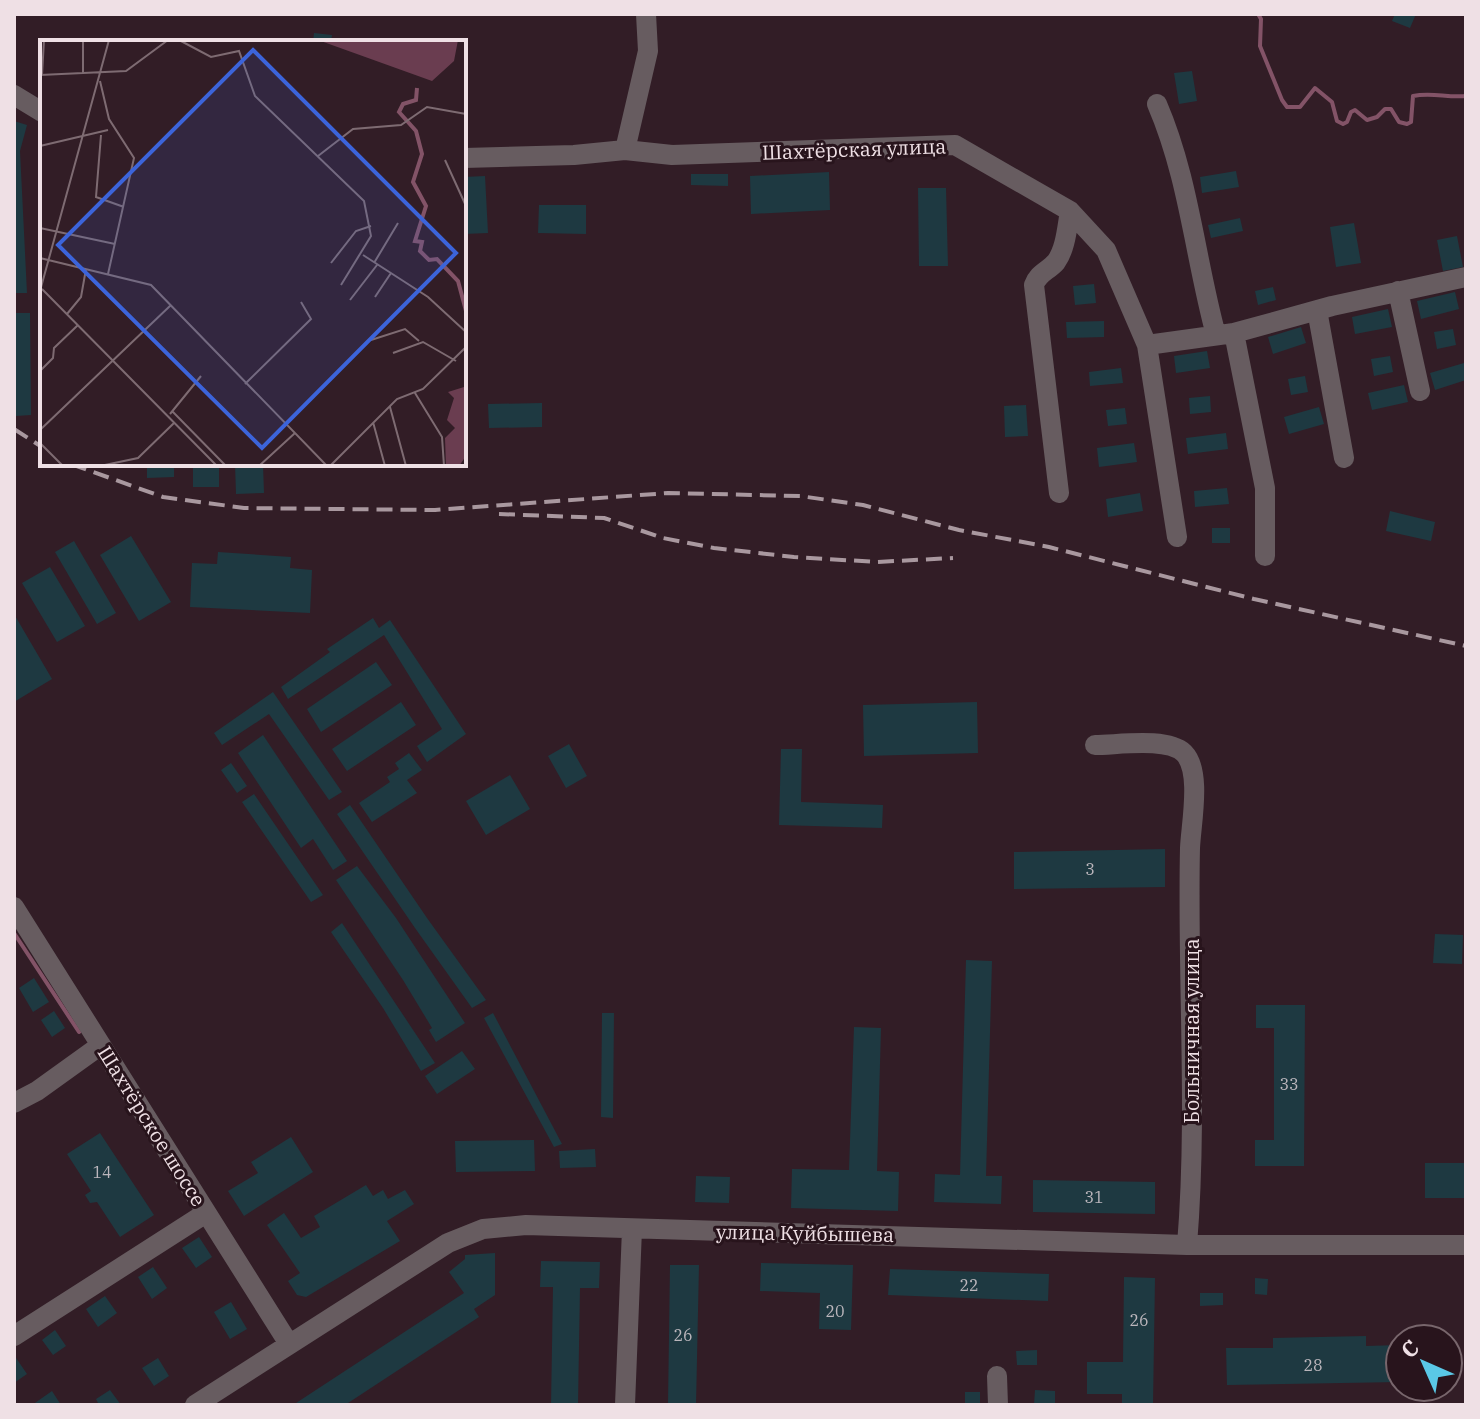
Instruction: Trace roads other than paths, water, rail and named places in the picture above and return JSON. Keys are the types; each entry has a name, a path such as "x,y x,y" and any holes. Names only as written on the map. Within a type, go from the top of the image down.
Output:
{"street":[{"path":"625,150 648,51 646,14"},
{"path":"14,95 40,111"},
{"path":"1157,104 1172,139 1187,194 1207,301 1225,334 1265,488 1265,556"},
{"name":"Шахтёрская улица","path":"466,158 574,155 625,150 672,155 955,145 1070,211 1106,250 1147,345 1177,537"},
{"path":"1059,493 1034,285 1036,278 1056,261 1063,246 1070,211"},
{"path":"1147,345 1225,334 1466,277"},
{"path":"1398,291 1420,391"},
{"path":"1317,310 1344,458"},
{"name":"Больничная улица","path":"1095,745 1166,743 1184,753 1193,768 1192,1191 1187,1245"},
{"name":"Шахтёрское шоссе","path":"14,907 289,1344"},
{"path":"14,1103 37,1091 101,1045"},
{"path":"14,1336 206,1213"},
{"name":"улица Куйбышева","path":"195,1405 448,1243 483,1229 526,1225 1187,1245 1466,1245"},
{"path":"625,1405 632,1229"},
{"path":"997,1376 998,1405"}],"waterway":[{"path":"1258,14 1261,19 1260,46 1287,107 1300,107 1315,88 1332,102 1337,121 1343,124 1355,110 1367,120 1377,117 1385,109 1391,109 1399,122 1407,124 1411,122 1413,96 1466,96"},
{"path":"14,933 79,1032"}],"railway":[{"path":"14,429 40,446"},
{"path":"77,466 163,497 244,508 435,510 668,493 800,496 863,505 959,530 1049,547 1254,599 1466,646"},
{"path":"499,514 604,518 663,538 714,548 794,557 877,562 953,558"}]}
